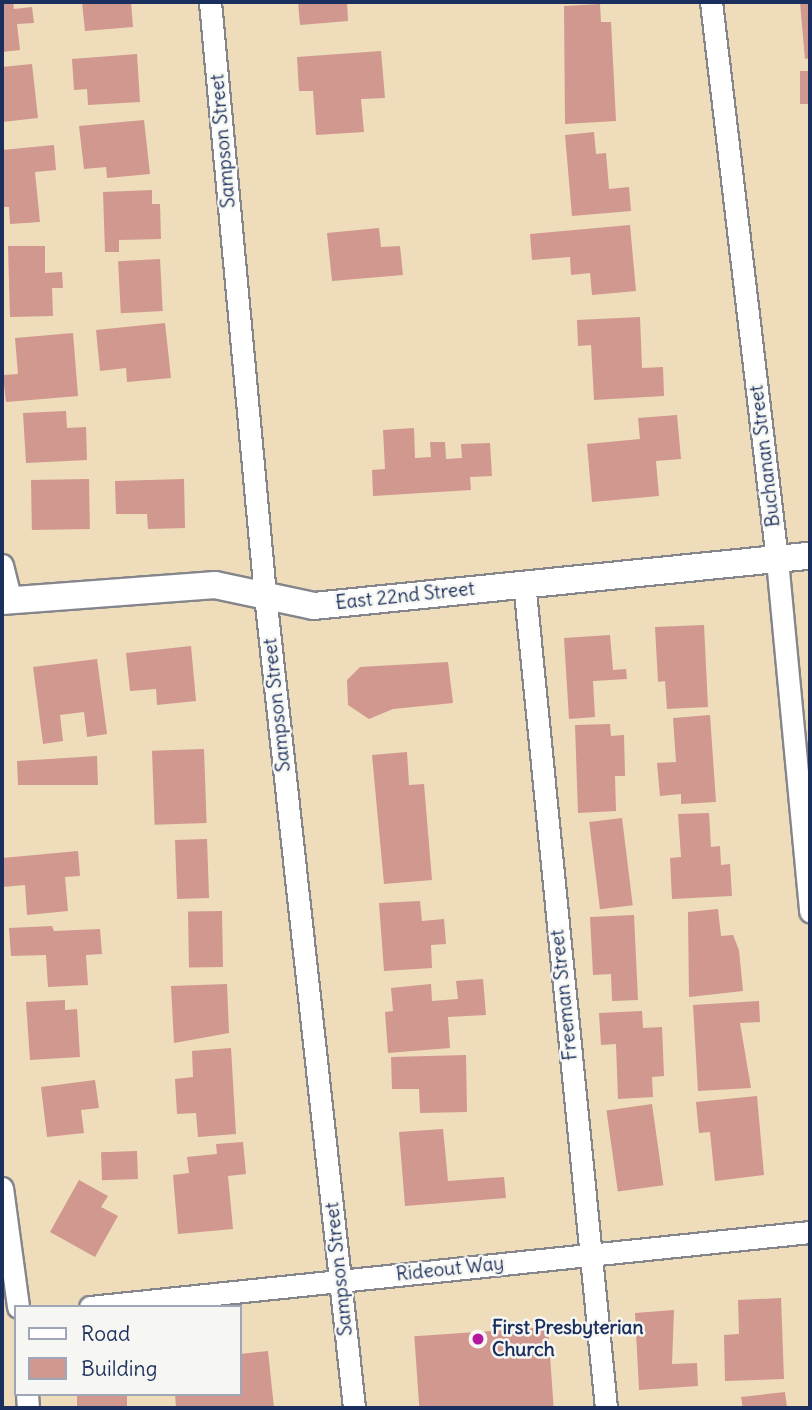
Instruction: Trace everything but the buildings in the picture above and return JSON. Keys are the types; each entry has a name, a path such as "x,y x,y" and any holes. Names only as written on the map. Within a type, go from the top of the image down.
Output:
{"street":[{"name":"Sampson Street","path":"210,2 265,595 354,1408"},
{"name":"Buchanan Street","path":"711,2 778,560 810,911"},
{"name":"East 22nd Street","path":"6,600 215,585 314,606 524,582 810,556"},
{"path":"2,565 6,600"},
{"name":"Freeman Street","path":"524,582 606,1408"},
{"path":"2,1188 19,1305"},
{"name":"Rideout Way","path":"110,1305 810,1231"}],"place":[{"name":"First Presbyterian Church","path":"478,1339"}]}
